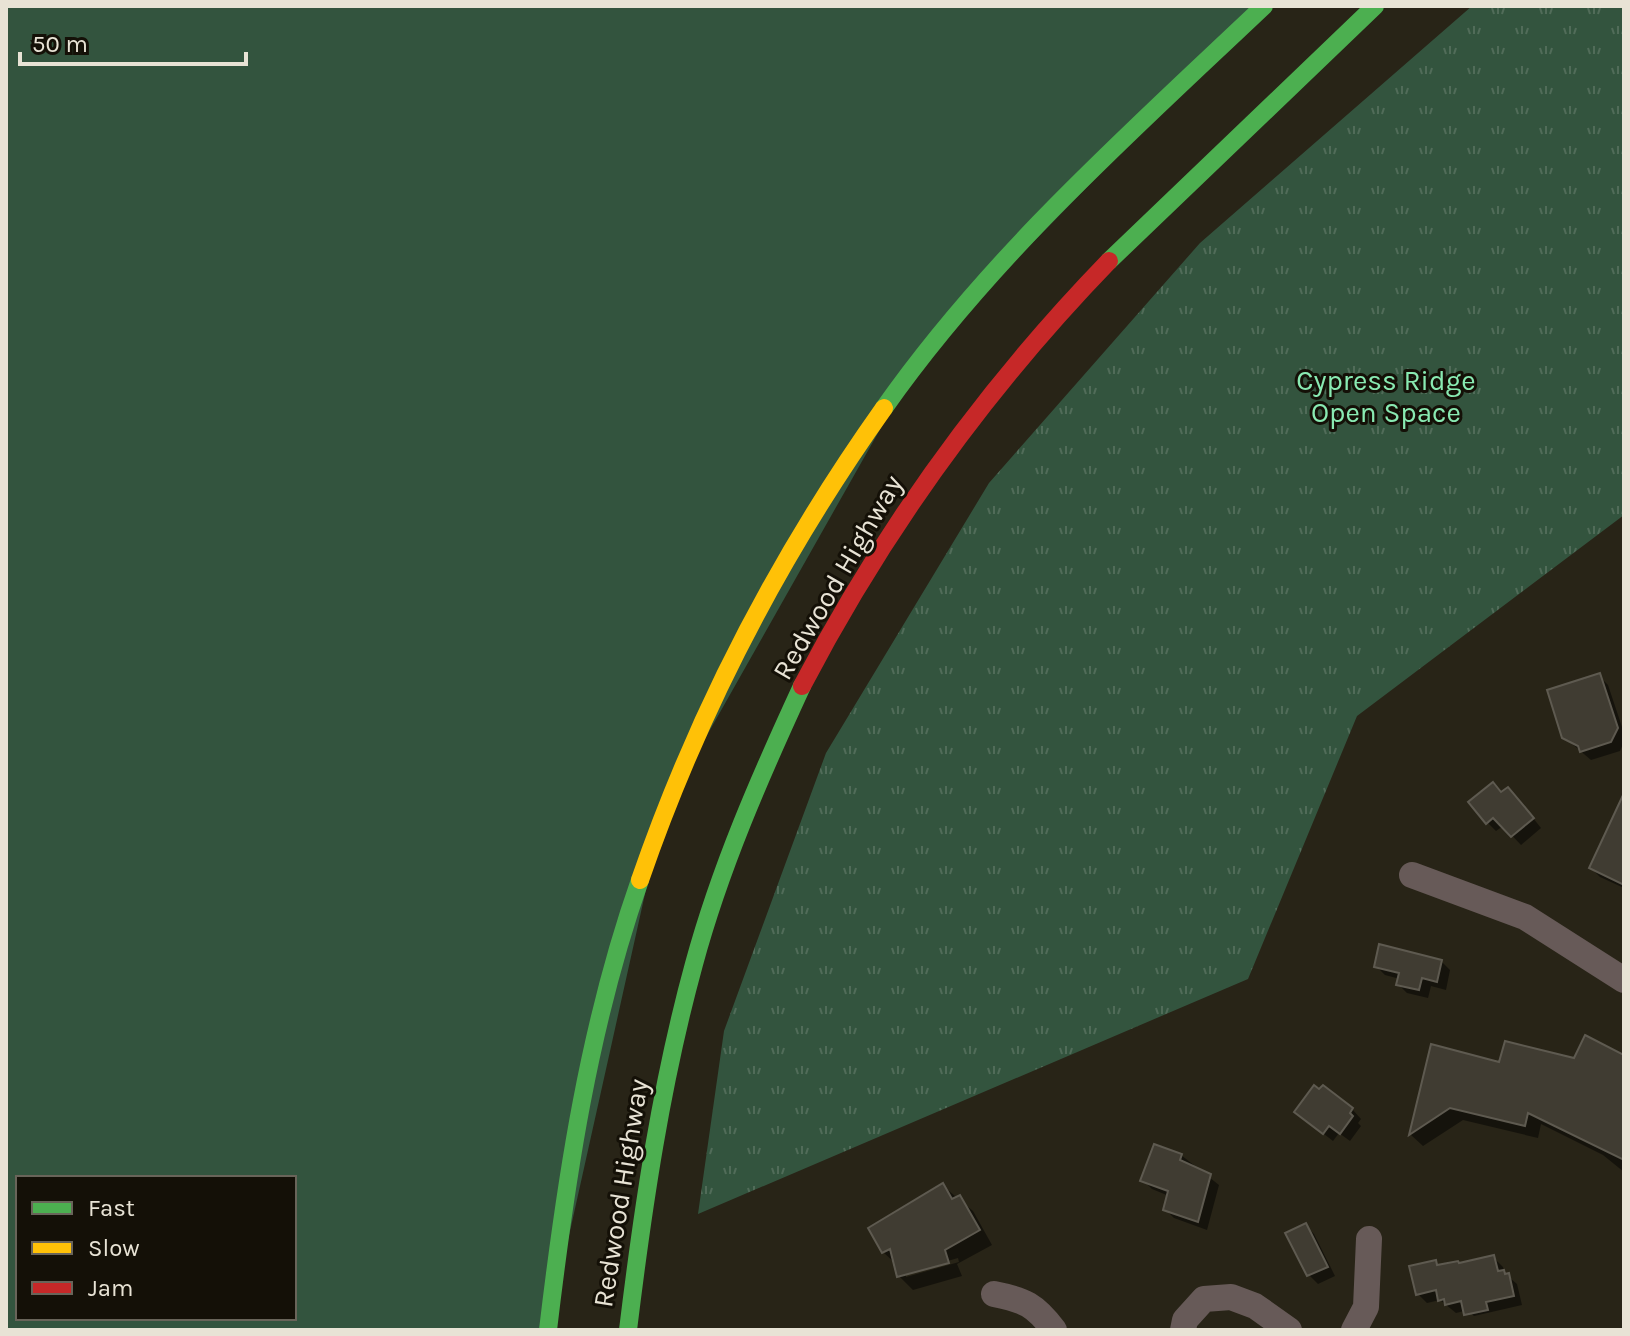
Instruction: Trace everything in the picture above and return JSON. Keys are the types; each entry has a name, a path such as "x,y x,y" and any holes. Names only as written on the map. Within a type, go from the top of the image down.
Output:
{"highway":[{"name":"Redwood Highway","path":"548,1330 577,1128 621,937 688,751 775,574 843,463 963,305 1052,209 1264,6"},
{"name":"Redwood Highway","path":"628,1330 660,1106 673,1043 705,929 740,830 775,745 834,628 911,502 1020,359 1108,261 1375,6"}],"street":[{"path":"1412,875 1525,917 1624,980"},
{"path":"1354,1330 1366,1307 1369,1239"},
{"path":"994,1294 1034,1306 1054,1330"},
{"path":"1183,1330 1185,1320 1204,1299 1231,1297 1255,1306 1289,1330"}],"green space":[{"path":"6,6 1264,6 921,357 663,813 548,1330 6,1330"},
{"name":"Cypress Ridge Open Space","path":"1472,6 1624,6 1624,515 1357,716 1248,979 698,1214 724,1031 826,753 989,483 1200,243"}],"building":[{"path":"1600,673 1618,728 1611,742 1580,752 1578,746 1562,738 1547,690"},
{"path":"1493,782 1501,792 1508,787 1534,818 1511,837 1493,818 1486,824 1468,802"},
{"path":"1624,793 1624,885 1589,868"},
{"path":"1379,944 1442,960 1437,982 1422,978 1419,990 1396,985 1399,973 1374,967"},
{"path":"1585,1035 1624,1055 1624,1160 1528,1113 1525,1126 1450,1108 1409,1135 1431,1044 1499,1062 1505,1041 1574,1058"},
{"path":"1314,1085 1319,1089 1323,1085 1353,1108 1350,1113 1353,1116 1340,1134 1329,1126 1323,1134 1294,1112"},
{"path":"1154,1144 1182,1154 1180,1160 1211,1174 1198,1222 1163,1210 1168,1191 1140,1181"},
{"path":"943,1183 952,1199 960,1195 980,1230 945,1250 949,1263 897,1277 890,1249 882,1253 868,1228"},
{"path":"1306,1223 1328,1267 1307,1276 1285,1233"},
{"path":"1494,1255 1498,1271 1509,1273 1514,1296 1486,1302 1488,1310 1464,1315 1461,1301 1445,1305 1444,1299 1438,1301 1436,1290 1416,1295 1409,1266 1436,1260 1437,1265 1459,1263"}],"traffic: fast":[{"path":"884,408 926,352 1016,247 1113,149 1264,6"},
{"path":"1109,261 1375,6"},
{"path":"628,1330 654,1146 694,964 742,823 802,686"},
{"path":"548,1330 572,1159 593,1046 640,880"}],"traffic: slow":[{"path":"640,880 688,755 745,635 810,520 884,408"}],"traffic: jam":[{"path":"802,686 867,571 940,462 1021,359 1109,261"}]}
